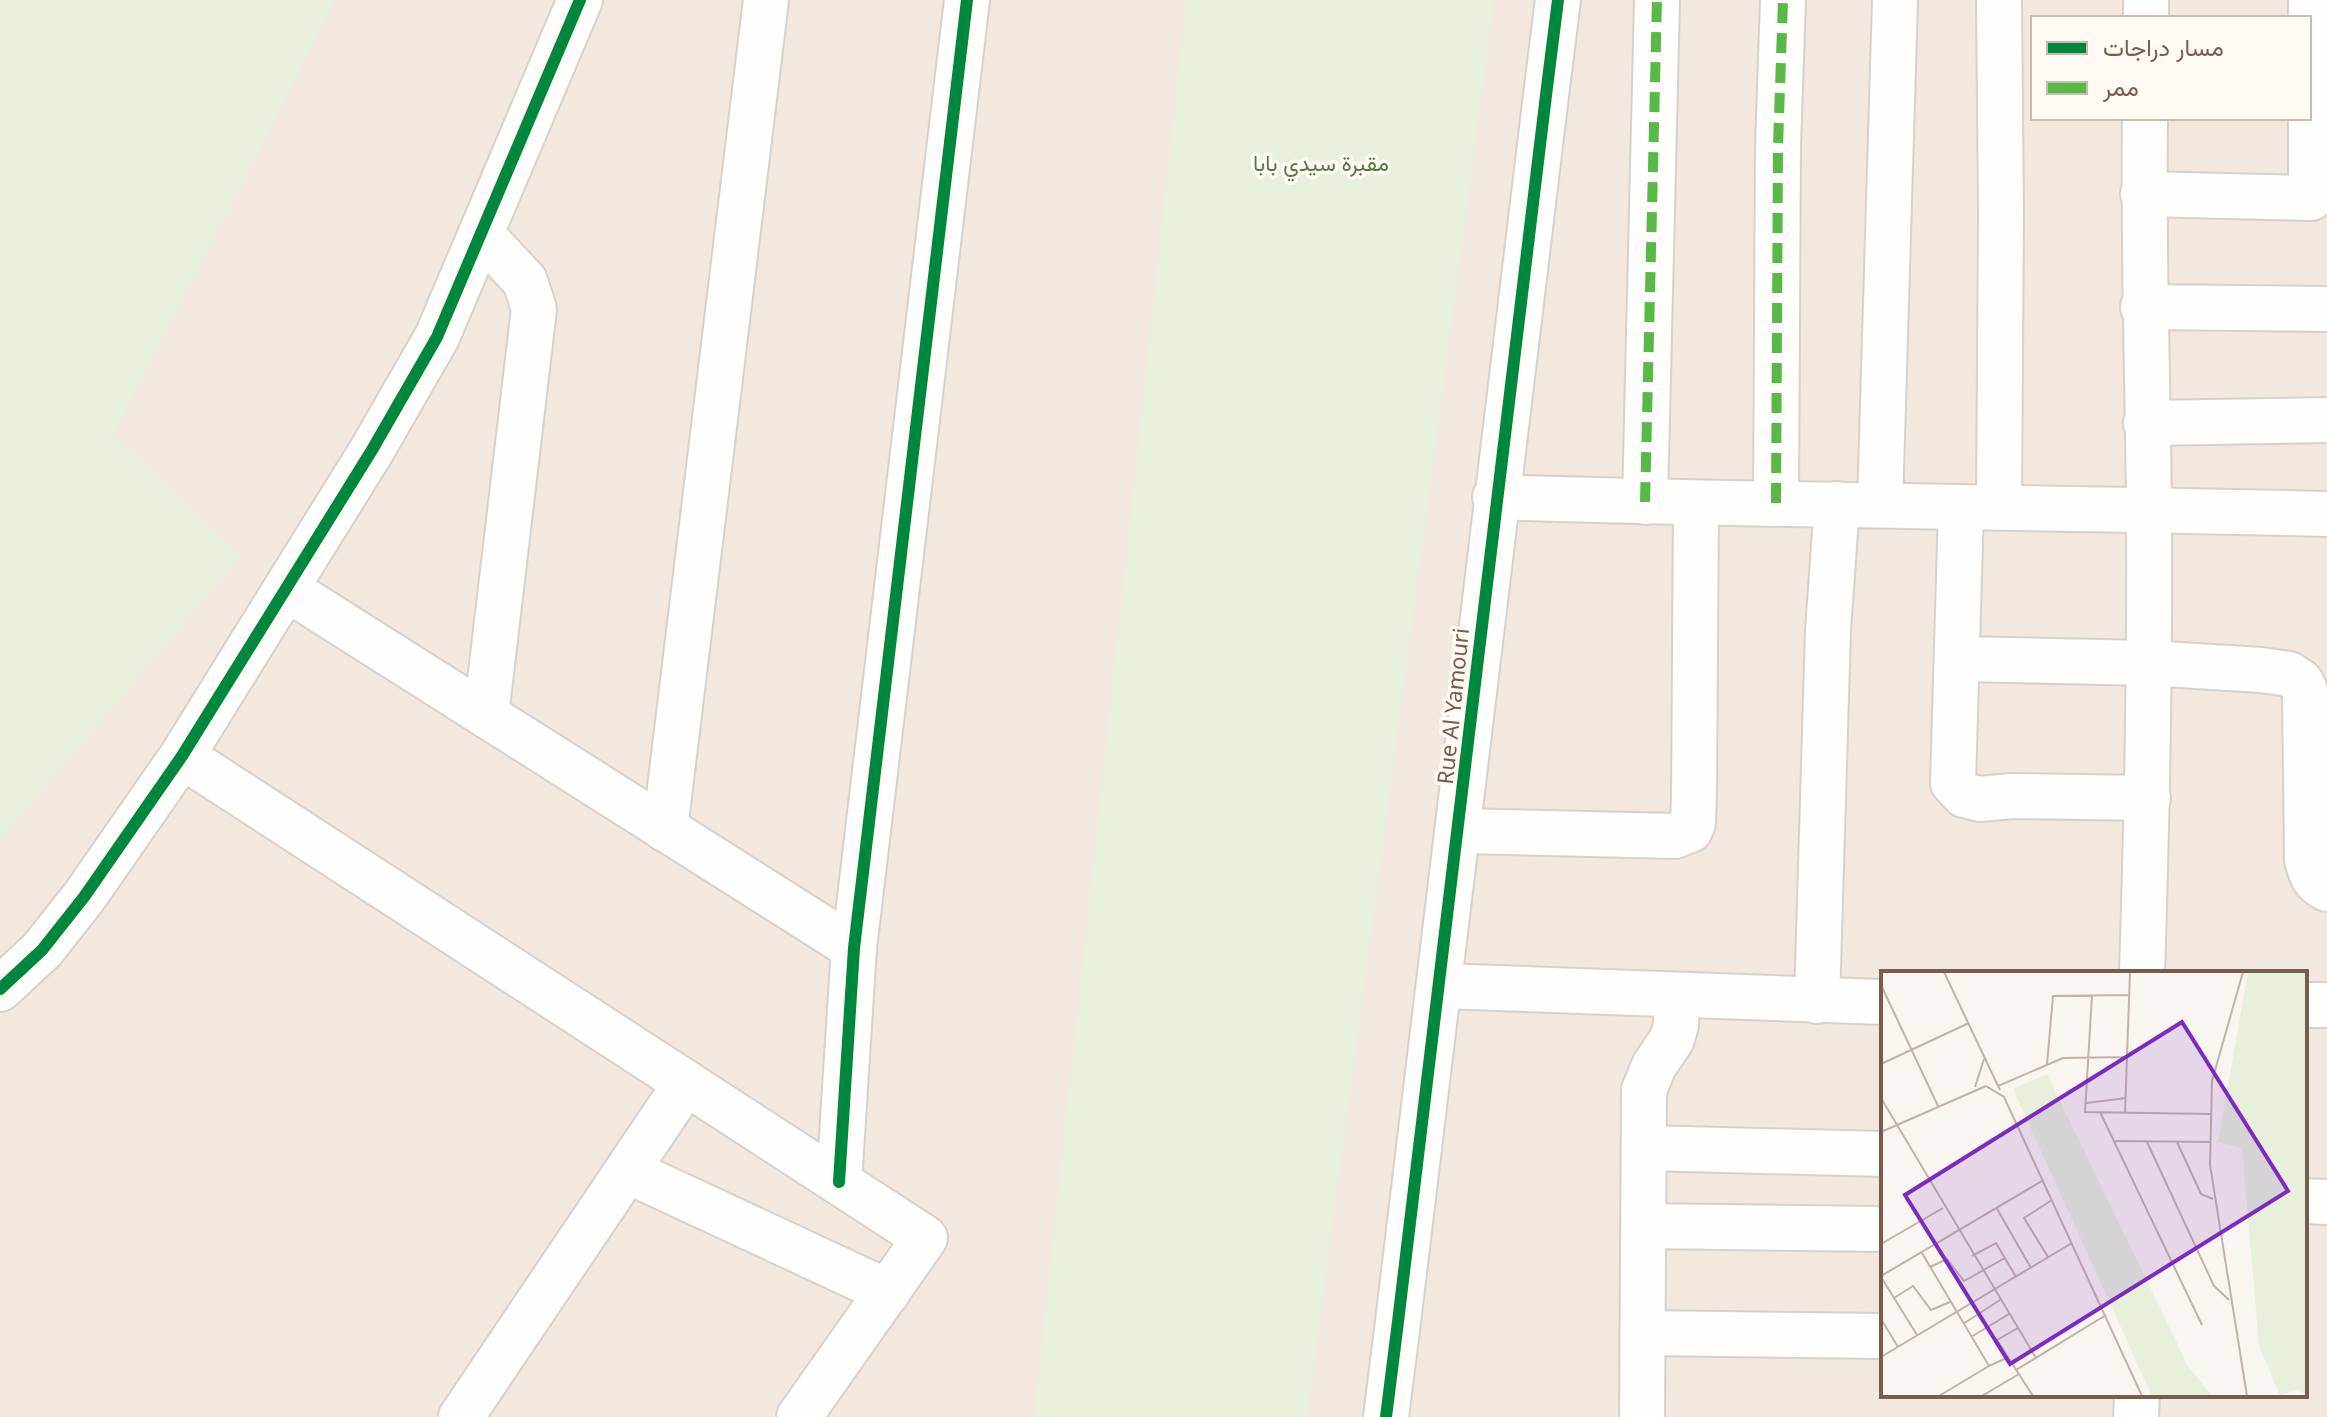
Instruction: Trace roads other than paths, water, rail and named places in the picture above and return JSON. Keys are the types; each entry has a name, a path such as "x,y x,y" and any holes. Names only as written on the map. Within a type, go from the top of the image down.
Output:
{"street":[{"path":"0,989 42,950 84,897 182,756 372,450 437,337 580,0"},
{"path":"665,829 766,0"},
{"path":"839,1182 854,948 967,0"},
{"name":"Rue Al Yamouri","path":"1386,1417 1441,986 1495,497 1558,0"},
{"path":"1645,502 1657,0"},
{"path":"1776,503 1778,146 1783,0"},
{"path":"1880,505 1895,0"},
{"path":"1999,0 1980,507 1958,659 1953,783 1964,795 1980,799 2012,796 2148,798"},
{"path":"2143,194 2319,198 2319,49 2311,0"},
{"path":"2142,971 2148,798 2149,510 2143,307 2145,120"},
{"path":"481,234 525,281 534,309 486,715"},
{"path":"2143,307 2327,309"},
{"path":"2146,423 2327,420"},
{"path":"1495,497 1696,504 2327,514"},
{"path":"1459,831 1675,836 1690,830 1694,797 1696,504"},
{"path":"1817,1001 1828,630 1837,504"},
{"path":"287,589 854,948"},
{"path":"1958,659 2148,663 2289,674 2301,682 2305,690 2307,860 2311,877 2327,889"},
{"path":"182,756 925,1238 799,1417"},
{"path":"1441,986 1881,1002"},
{"path":"1642,1417 1644,1090 1654,1066 1672,1039 1677,996"},
{"path":"463,1416 686,1083"},
{"path":"1644,1148 1881,1154"},
{"path":"628,1171 888,1292"},
{"path":"2307,1201 2327,1202"},
{"path":"1644,1226 1881,1229"},
{"path":"1643,1333 1881,1336"},
{"path":"2136,1417 2137,1397"}],"park label":[{"name":"مقبرة سيدي بابا","path":"1321,162"}]}
